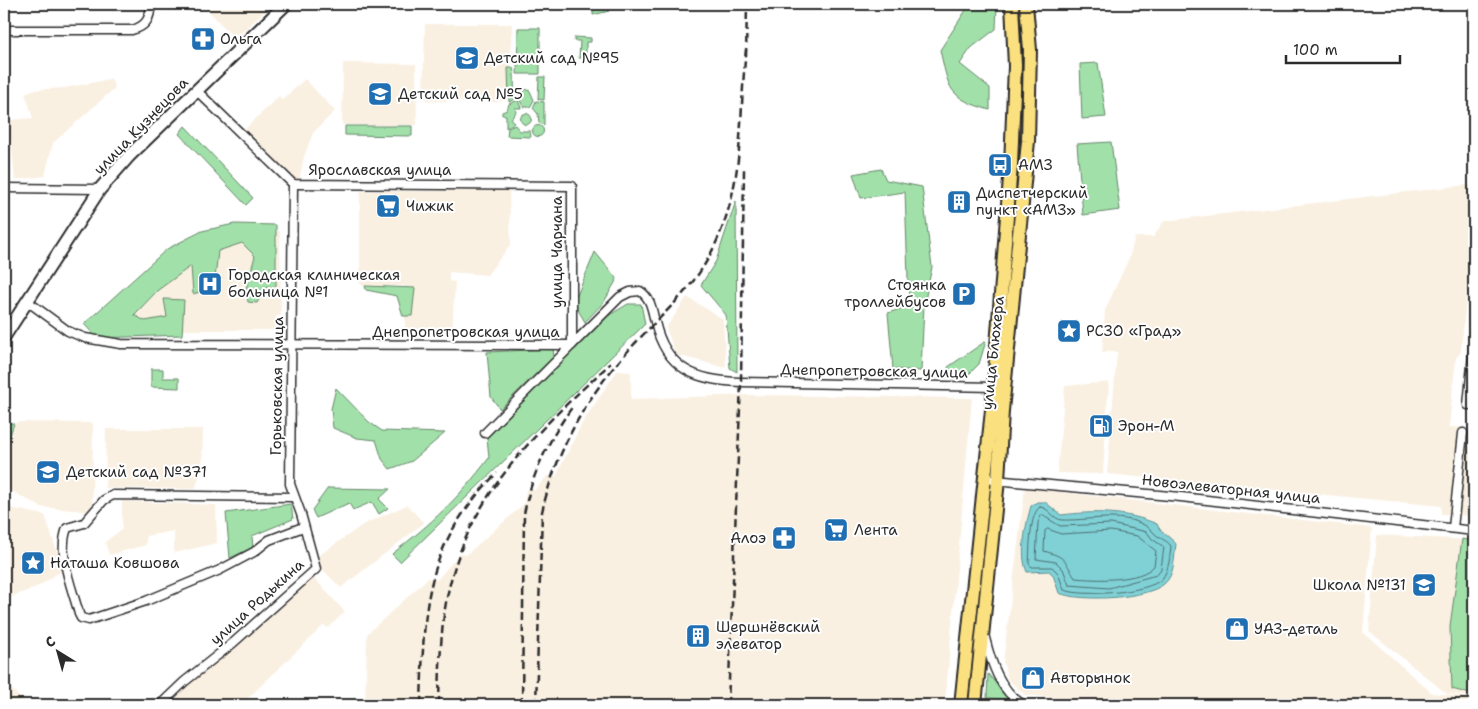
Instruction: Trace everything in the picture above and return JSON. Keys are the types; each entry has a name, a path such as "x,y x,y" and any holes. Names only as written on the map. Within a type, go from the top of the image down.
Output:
{"main road":[{"name":"улица Блюхера","path":"978,705 982,624 998,480 999,387 1015,66 1012,4"},
{"name":"улица Блюхера","path":"961,705 984,479 999,387 1028,142 1030,50 1026,4"}],"street":[{"path":"4,30 132,30 141,28 150,15 151,4"},
{"name":"улица Кузнецова","path":"5,332 27,302 100,190 129,156 286,4"},
{"name":"Ярославская улица","path":"196,90 293,184 572,186"},
{"name":"Горьковская улица","path":"293,184 290,484 293,498"},
{"name":"улица Чарчана","path":"572,186 572,345"},
{"path":"4,188 100,190"},
{"name":"Днепропетровская улица","path":"27,302 68,330 97,340 121,344 572,345 620,297 630,292 640,291 650,302 655,324 668,354 690,373 705,379 741,382 999,387"},
{"path":"485,434 572,345"},
{"path":"1468,405 1474,345"},
{"path":"1453,528 1463,433"},
{"name":"Новоэлеваторная улица","path":"984,479 1181,497 1474,530"},
{"path":"293,498 113,495 104,500 84,522 67,528 63,540 64,558 79,614 85,620 97,618 146,601 220,570 254,552 269,540 304,527"},
{"name":"улица Родькина","path":"160,705 184,682 218,656 316,569 301,514 293,498"},
{"path":"982,624 991,664 1008,691 1024,705"}],"shaded area":[{"path":"206,4 271,5 235,39 204,6"},
{"name":"Детский сад №95","path":"425,24 512,24 509,99 496,102 427,101 423,93"},
{"name":"Детский сад №5","path":"343,63 416,64 417,125 342,125"},
{"path":"111,79 115,88 53,143 45,176 15,180 9,120 33,118 25,93 32,90 64,88"},
{"path":"305,79 335,111 313,133 304,157 299,181 287,174 242,132 279,96 282,100"},
{"path":"1474,184 1474,218 1461,352 1456,358 1449,427 1474,428 1474,516 1441,514 1441,506 1107,474 1117,352 1102,352 1105,310 1129,258 1135,237 1153,237 1164,221"},
{"path":"360,191 509,191 511,244 487,275 449,272 449,281 455,282 452,334 405,334 405,286 363,286 360,284"},
{"name":"Городская клиническая больница №1","path":"234,231 280,231 281,316 276,316 276,330 119,330 164,262"},
{"path":"687,297 723,319 726,368 676,355 666,328"},
{"path":"617,371 631,372 631,399 747,395 972,398 945,704 365,705 367,634 428,578 437,580 460,553 466,555 524,504 526,490 535,490 547,476 556,476 582,423"},
{"path":"1109,382 1103,474 1057,473 1065,386"},
{"name":"Детский сад №371","path":"16,422 93,423 92,512 41,507 4,487 4,457"},
{"path":"106,429 203,429 202,469 195,489 105,488"},
{"path":"1025,488 1372,528 1363,632 1432,693 1474,698 1474,705 1115,705 1025,695 1008,680 1003,662"},
{"path":"122,501 216,505 217,543 174,553 174,531 146,536 146,545 109,555 105,542 122,529"},
{"path":"407,505 424,523 341,588 321,568 318,556 364,524"},
{"path":"4,507 45,515 63,570 39,586 4,600"},
{"name":"Школа №131","path":"1377,535 1474,540 1474,697 1447,694 1369,631"},
{"path":"313,577 345,612 328,628 324,625 241,705 166,705"},
{"path":"4,679 12,689 26,705 4,705"}],"green space":[{"path":"593,4 605,4 609,11 593,15"},
{"path":"970,4 997,4 996,29 971,48 960,64 990,88 990,110 966,101 953,90 946,74 940,50"},
{"path":"518,28 540,28 540,74 517,74"},
{"path":"575,37 591,38 591,42 586,42 586,58 579,58 580,41 574,41"},
{"path":"1098,63 1106,117 1082,119 1080,64"},
{"path":"508,68 513,68 517,98 509,102"},
{"path":"539,77 545,77 544,100 538,99"},
{"path":"525,89 530,91 534,100 530,107 523,107 520,100"},
{"path":"518,100 521,108 515,108 516,112 511,119 514,123 506,128 506,115 502,115 502,112 507,110 509,104"},
{"path":"536,101 544,102 544,125 539,123 538,114 533,108"},
{"path":"526,113 532,119 526,125 520,119"},
{"path":"515,125 520,131 530,131 531,137 507,136 508,128"},
{"path":"538,125 544,131 538,137 532,131"},
{"path":"185,126 253,198 246,205 179,134"},
{"path":"345,126 412,126 412,136 345,135"},
{"path":"1111,142 1120,210 1083,215 1077,144"},
{"path":"881,169 886,180 922,187 932,267 924,305 921,371 893,369 888,313 909,306 905,192 861,198 853,174"},
{"path":"736,201 737,372 730,368 726,315 701,285 716,261"},
{"path":"234,224 276,225 276,286 265,288 257,303 248,302 246,289 255,256 242,243 218,251 214,288 193,294 191,266 158,290 134,315 145,321 167,317 164,299 184,300 182,335 97,338 84,324 167,249 202,231"},
{"path":"595,252 617,279 604,302 585,322 574,303"},
{"path":"365,286 415,288 412,316 403,316 397,296 366,290"},
{"path":"628,304 641,304 645,324 400,562 392,554 444,509 467,486 489,458 487,437 608,316"},
{"path":"986,341 979,364 968,375 949,373 948,367"},
{"path":"553,349 554,356 500,409 491,397 487,352"},
{"path":"151,369 163,369 163,378 179,378 179,388 151,387"},
{"path":"336,388 369,422 382,431 445,433 412,461 390,469 382,459 376,440 357,438 333,428 331,409"},
{"path":"4,420 14,424 4,452"},
{"path":"328,488 390,489 379,499 388,508 379,514 372,502 353,510 349,503 316,518 312,510"},
{"path":"291,504 293,519 252,536 253,547 230,558 226,513"},
{"path":"1462,539 1474,541 1474,695 1452,689 1450,626"},
{"path":"988,674 1009,699 987,698"}],"water":[{"path":"1037,502 1045,502 1061,515 1086,513 1122,514 1157,524 1160,530 1176,544 1173,566 1168,580 1155,589 1143,593 1113,598 1082,598 1059,593 1053,575 1049,571 1027,572 1025,565 1023,548 1025,530 1031,506"}],"railway":[{"path":"746,56 747,4"},
{"path":"536,705 542,512 548,489 564,446 574,426 599,387 628,351 684,293 694,281 711,253 722,228 735,178 739,154 746,50"},
{"path":"728,705 741,382 744,169"},
{"path":"439,705 441,642 447,595 462,547 477,516 494,487 514,460 561,410 611,363"},
{"path":"522,705 524,514 527,499 543,457 556,431 573,406"},
{"path":"421,705 424,638 432,580 441,553 454,527 473,500 497,473"}],"place":[{"name":"Ольга","path":"203,39"},
{"name":"Детский сад №95","path":"467,58"},
{"name":"Детский сад №5","path":"380,94"},
{"name":"АМЗ","path":"1000,165"},
{"name":"Диспетчерский пункт «АМЗ»","path":"959,202"},
{"name":"Чижик","path":"388,206"},
{"name":"Городская клиническая больница №1","path":"210,284"},
{"name":"Стоянка троллейбусов","path":"964,294"},
{"name":"РСЗО «Град»","path":"1069,331"},
{"name":"Эрон-М","path":"1101,426"},
{"name":"Детский сад №371","path":"48,472"},
{"name":"Лента","path":"836,530"},
{"name":"Алоэ","path":"784,538"},
{"name":"Наташа Ковшова","path":"33,563"},
{"name":"Школа №131","path":"1424,585"},
{"name":"УАЗ-деталь","path":"1237,629"},
{"name":"Шершнёвский элеватор","path":"698,636"},
{"name":"Авторынок","path":"1033,678"}]}
